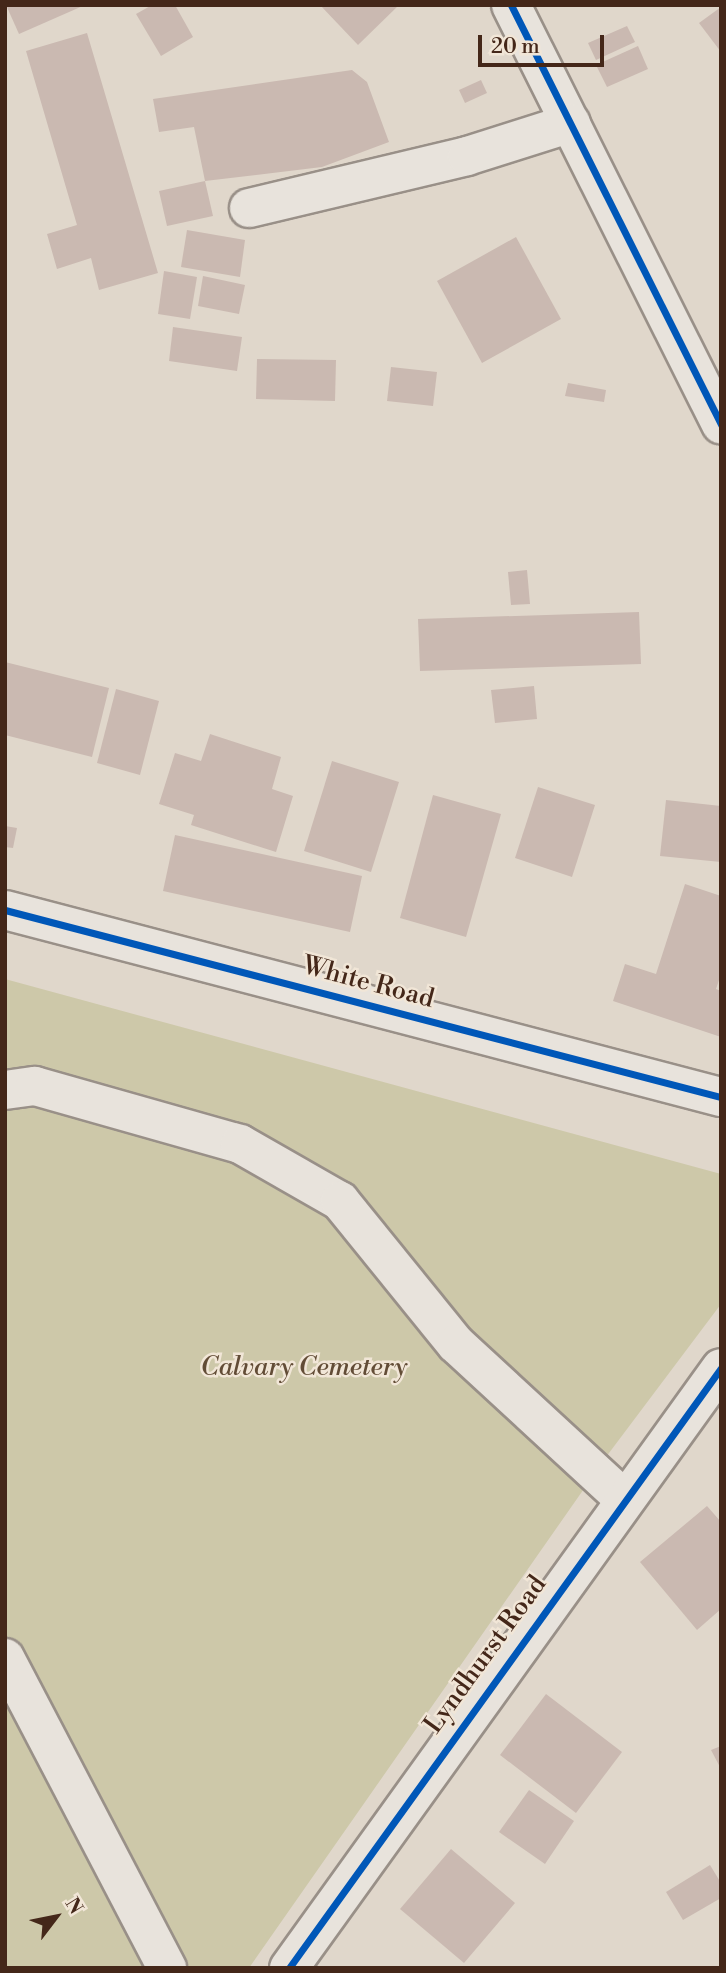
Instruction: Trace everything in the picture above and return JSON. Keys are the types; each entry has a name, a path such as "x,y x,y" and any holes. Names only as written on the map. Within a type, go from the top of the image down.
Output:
{"street":[{"path":"511,5 721,424"},
{"path":"249,208 467,156 570,123"},
{"name":"White Road","path":"5,910 721,1097"},
{"path":"5,1090 35,1086 240,1144 340,1201 456,1344 624,1499"},
{"name":"Lyndhurst Road","path":"289,1968 624,1499 717,1382"},
{"path":"5,1658 167,1968"}],"green space":[{"name":"Calvary Cemetery","path":"5,979 721,1174 721,1304 609,1453 249,1968 5,1968"}],"building":[{"path":"6,5 85,5 19,34"},
{"path":"152,5 175,5 193,37 161,56 136,14"},
{"path":"320,5 399,5 358,45"},
{"path":"721,7 721,52 699,23"},
{"path":"627,26 635,42 596,60 588,43"},
{"path":"87,33 158,273 99,290 91,258 57,269 47,234 77,225 26,51"},
{"path":"638,46 648,69 607,87 596,65"},
{"path":"352,70 367,82 389,142 322,167 205,181 194,127 159,132 153,99"},
{"path":"481,80 487,93 465,103 459,90"},
{"path":"205,181 213,216 167,226 159,191"},
{"path":"187,230 245,240 240,277 181,267"},
{"path":"516,237 561,319 482,363 437,281"},
{"path":"164,271 197,277 190,319 158,314"},
{"path":"203,276 245,285 239,314 198,306"},
{"path":"173,327 242,337 237,371 169,361"},
{"path":"257,359 336,360 335,401 256,399"},
{"path":"391,367 437,372 433,406 387,401"},
{"path":"568,383 606,390 604,402 565,396"},
{"path":"527,570 530,604 511,605 508,572"},
{"path":"639,612 641,664 420,671 418,619"},
{"path":"5,662 109,688 92,757 5,735"},
{"path":"534,686 537,719 495,723 491,690"},
{"path":"116,689 159,701 140,775 97,763"},
{"path":"210,734 281,757 272,789 293,796 276,852 191,825 194,815 159,804 175,753 201,761"},
{"path":"332,761 399,782 371,872 304,851"},
{"path":"538,787 595,805 572,877 515,858"},
{"path":"433,795 501,814 466,937 400,918"},
{"path":"666,800 721,806 721,862 660,856"},
{"path":"5,826 17,828 13,848 5,847"},
{"path":"175,835 362,876 350,932 163,891"},
{"path":"685,884 721,896 721,974 716,989 721,991 721,1037 613,1001 625,964 656,974"},
{"path":"707,1506 721,1522 721,1609 697,1630 640,1562"},
{"path":"546,1694 622,1752 576,1813 500,1755"},
{"path":"721,1746 721,1769 711,1750"},
{"path":"529,1790 574,1821 545,1864 499,1832"},
{"path":"451,1849 515,1903 464,1963 400,1909"},
{"path":"710,1865 721,1883 721,1898 683,1920 666,1892"}],"cycle path":[{"path":"511,5 721,424"},
{"path":"5,910 721,1097"},
{"path":"289,1968 721,1368"}]}
